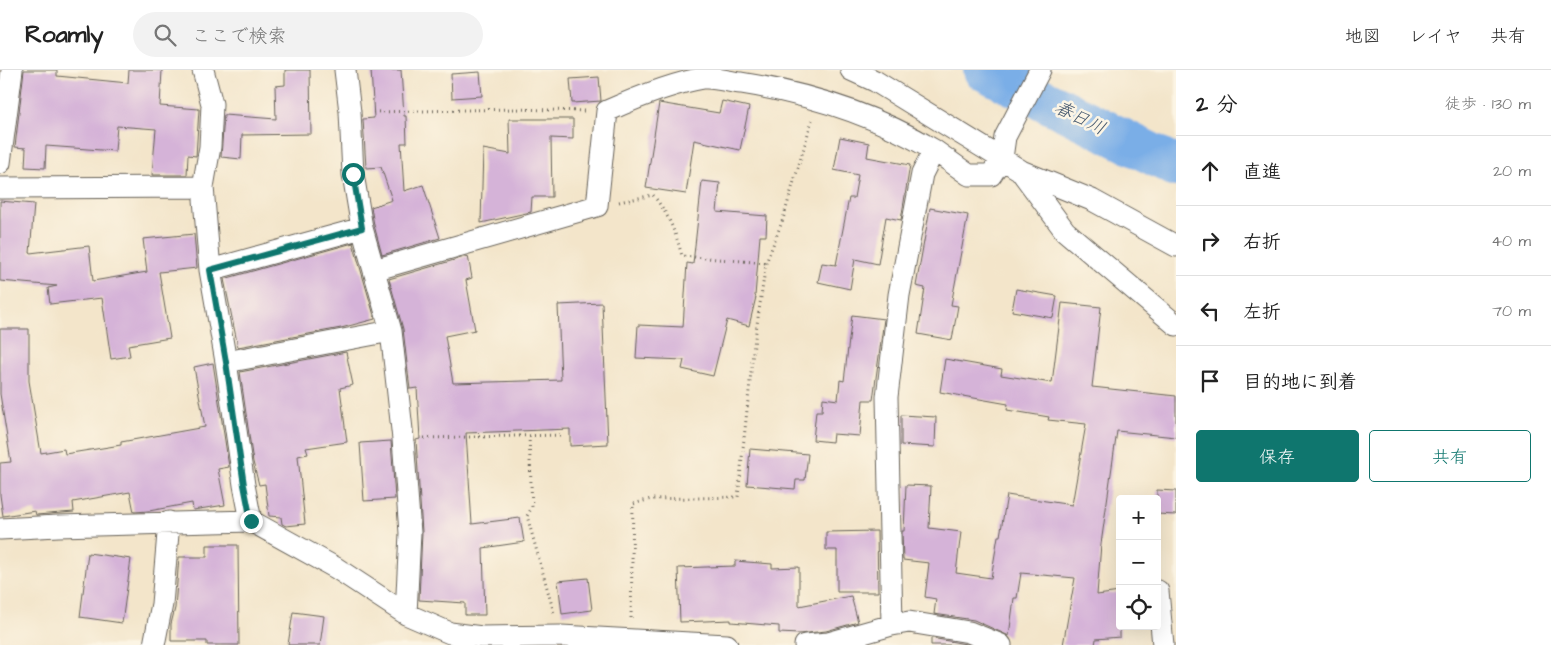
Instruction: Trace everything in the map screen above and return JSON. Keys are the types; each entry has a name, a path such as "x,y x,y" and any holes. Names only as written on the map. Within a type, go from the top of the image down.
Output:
{"street":[{"path":"0,162 12,70"},
{"path":"203,70 212,104 210,148 203,187 210,270 251,521"},
{"path":"345,70 350,112 353,174 362,228 391,331 403,439 410,533 406,614"},
{"path":"851,70 876,82 1020,170 1092,200 1176,246"},
{"path":"374,270 597,206 607,111 632,100 706,78 753,85 820,99 850,109 905,132 969,175 991,175 1002,158 1005,137 1040,70"},
{"path":"892,624 887,397 899,295 922,174 934,150"},
{"path":"1020,170 1065,231 1176,325"},
{"path":"0,188 203,187"},
{"path":"210,270 362,228"},
{"path":"226,362 391,331"},
{"path":"0,529 169,522 251,521 336,568 406,614 450,633 482,637 561,636 630,638 727,645"},
{"path":"154,645 162,604 169,522"},
{"path":"805,645 828,643 892,624 908,622 970,632 1001,645"},
{"path":"1161,630 1162,645"}],"path":[{"path":"630,638 633,504 651,498 738,497 753,352 766,263 783,219 808,131 820,99"},
{"path":"350,112 514,109 607,111"},
{"path":"597,206 653,195 665,210 676,235 682,256 766,263"},
{"path":"403,439 562,435"},
{"path":"529,436 532,507 527,516 561,636"}],"building":[{"path":"24,70 57,70 57,76 128,83 129,70 162,70 160,106 199,109 196,156 188,155 187,175 152,175 156,129 117,126 115,151 46,146 45,168 25,167 26,148 15,147"},
{"path":"285,70 310,70 311,134 242,135 241,159 221,157 224,115 276,119 275,86 285,85"},
{"path":"371,70 401,70 407,143 401,143 404,191 423,185 440,238 382,255 371,207 392,200 381,167 366,168 363,119 374,118"},
{"path":"480,72 482,96 452,98 451,74"},
{"path":"599,77 601,101 572,103 570,79"},
{"path":"722,101 749,107 740,150 694,140 686,194 646,188 659,103 719,113"},
{"path":"509,119 573,119 573,139 551,138 552,197 532,197 531,212 481,223 483,149 510,154"},
{"path":"840,137 869,143 867,157 910,165 901,220 886,217 878,264 855,259 850,289 818,282 822,263 836,265 849,198 854,198 858,175 834,170"},
{"path":"702,181 720,183 717,212 767,216 766,236 760,236 756,297 749,326 727,320 713,376 682,369 684,360 636,358 638,325 683,327 687,263 693,264"},
{"path":"0,201 34,204 30,253 89,246 93,281 147,272 143,239 194,234 197,268 159,272 170,338 128,345 130,356 111,359 102,298 50,304 48,288 57,286 0,281"},
{"path":"930,208 968,215 951,305 958,306 952,340 918,334 925,288 916,286"},
{"path":"353,243 375,319 341,328 238,347 224,279"},
{"path":"468,256 472,278 466,280 475,330 445,336 453,383 561,380 558,305 602,303 608,444 570,446 570,429 466,433 472,524 520,518 524,542 483,548 485,615 465,615 465,603 419,600 422,532 416,440 420,439 417,388 410,389 403,329 389,279"},
{"path":"1016,289 1057,296 1053,318 1012,311"},
{"path":"1062,303 1101,307 1092,387 1176,396 1176,437 1117,431 1101,544 1097,595 1116,593 1116,630 1120,630 1120,637 1096,639 1095,645 1063,645 1075,578 1021,573 1017,598 1014,598 1009,636 974,620 934,614 936,599 925,597 929,563 903,560 902,531 904,531 906,485 931,486 929,528 961,532 956,573 991,578 1007,495 1072,505 1086,424 1048,420 1049,417 1007,410 1008,404 940,392 945,359 1002,369 1001,375 1052,383"},
{"path":"852,315 884,319 873,400 863,400 860,436 833,434 832,442 813,440 816,411 822,411 823,398 838,400 840,380 844,381"},
{"path":"0,329 29,329 29,381 41,453 64,449 65,454 121,445 121,442 205,427 194,367 213,363 229,467 218,469 225,505 193,510 192,503 134,512 130,492 73,502 74,512 36,515 35,511 3,516 0,495 0,463 11,462 0,394"},
{"path":"346,352 353,385 340,388 347,442 306,448 308,454 298,456 305,524 286,526 282,524 281,517 269,516 265,484 259,485 253,462 240,372"},
{"path":"901,415 936,417 935,447 901,445"},
{"path":"391,441 395,499 364,501 360,443"},
{"path":"750,449 808,454 805,480 796,480 795,489 747,485"},
{"path":"1157,490 1176,491 1176,515 1161,514 1161,495 1157,495"},
{"path":"877,531 878,592 837,592 837,550 826,550 826,532"},
{"path":"207,545 238,545 239,645 207,645 207,641 171,641 171,624 175,608 179,557 207,557"},
{"path":"88,553 131,559 122,623 80,617"},
{"path":"735,561 772,564 772,568 799,567 799,606 851,596 858,622 826,631 799,634 779,633 779,626 731,622 731,620 680,622 678,568 735,566"},
{"path":"588,578 592,610 562,614 558,581"},
{"path":"293,612 324,616 320,645 288,645"},
{"path":"931,638 966,644 968,645 931,645"}],"waterway":[{"name":"春日川","path":"984,70 1176,166"}],"route":[{"path":"251,521 210,270 362,228 353,174"}]}
